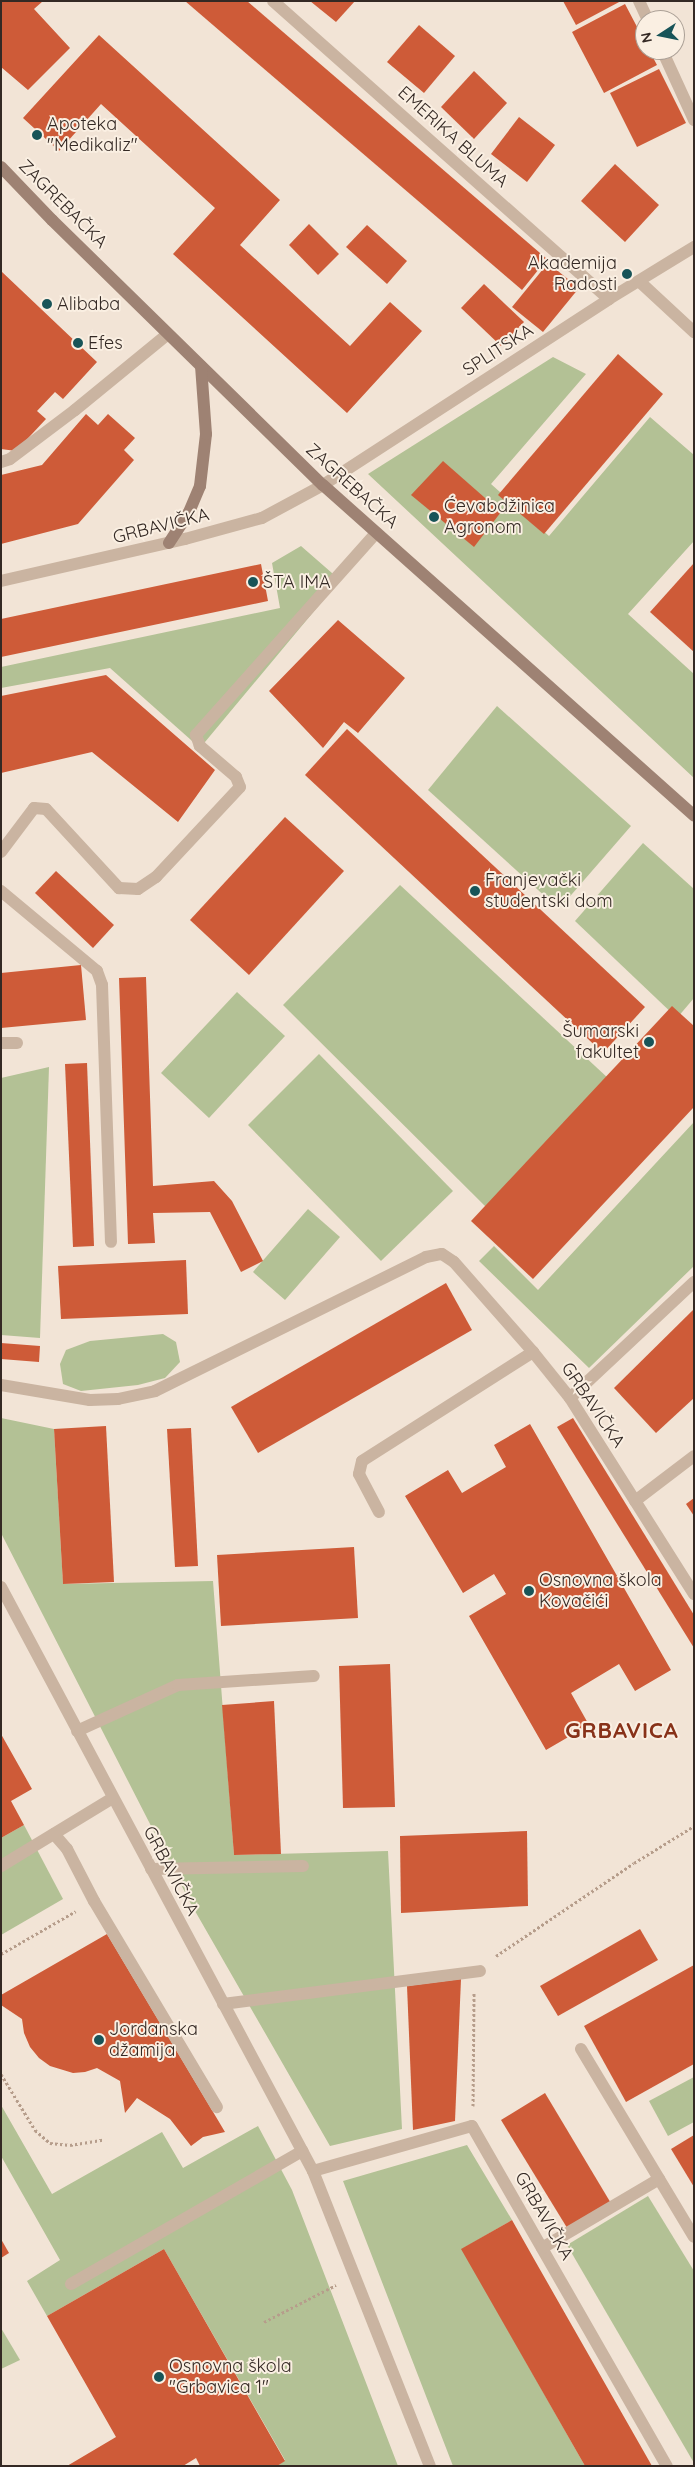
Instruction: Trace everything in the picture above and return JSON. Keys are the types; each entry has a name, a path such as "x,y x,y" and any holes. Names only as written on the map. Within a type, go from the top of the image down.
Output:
{"main road":[{"name":"ZAGREBAČKA","path":"1,167 323,485 694,816"},
{"path":"169,543 189,512 200,486 206,434 201,366"}],"street":[{"name":"EMERIKA BLUMA","path":"274,1 609,299"},
{"path":"667,60 694,120"},
{"name":"SPLITSKA","path":"323,485 609,299 694,248"},
{"path":"640,282 694,332"},
{"path":"1,462 10,459 75,410 168,334"},
{"name":"GRBAVIČKA","path":"1,581 169,543 262,518 323,485"},
{"path":"1,852 34,808 46,809 119,888 138,889 156,877 240,787 236,777 200,746 196,735 376,533"},
{"path":"1,891 97,971 102,985 111,1242"},
{"path":"1,1043 17,1042"},
{"name":"GRBAVIČKA","path":"1,1385 90,1400 118,1399 155,1391 426,1257 442,1254 454,1262 533,1352 570,1398 694,1594"},
{"path":"570,1398 694,1282"},
{"path":"379,1512 359,1474 362,1461 533,1352"},
{"path":"635,1502 694,1456"},
{"name":"GRBAVIČKA","path":"1,1587 313,2171 430,2466"},
{"path":"77,1731 178,1685 314,1676"},
{"path":"1,1866 113,1798"},
{"path":"54,1834 67,1849 94,1901 217,2107"},
{"path":"150,1869 303,1866"},
{"path":"223,2004 480,1971"},
{"path":"581,2049 694,2237"},
{"path":"313,2171 472,2126"},
{"name":"GRBAVIČKA","path":"472,2126 667,2466"},
{"path":"71,2284 302,2151"},
{"path":"542,2248 659,2180"}],"path":[{"path":"472,2126 474,1993 480,1971 502,1952 634,1863 694,1826"},
{"path":"1,1954 94,1901"},
{"path":"1,2074 35,2130 50,2143 70,2145 102,2140"},
{"path":"264,2322 354,2275"}],"green space":[{"path":"553,357 586,374 491,484 549,536 650,417 694,455 694,541 628,614 694,674 694,778 368,474"},
{"path":"301,546 340,580 200,748 110,668 1,688 1,667 280,608 272,563"},
{"path":"497,706 631,826 559,909 428,790"},
{"path":"643,843 694,889 694,998 677,1018 575,921"},
{"path":"400,885 609,1079 488,1209 283,1005"},
{"path":"237,992 285,1036 209,1118 161,1073"},
{"path":"319,1054 453,1191 381,1261 248,1125"},
{"path":"49,1067 40,1338 1,1335 1,1078"},
{"path":"694,1122 694,1266 589,1368 479,1261 494,1246 538,1290"},
{"path":"308,1209 340,1237 285,1300 253,1272"},
{"path":"163,1334 176,1342 180,1362 165,1378 138,1385 81,1391 63,1384 60,1364 66,1350 90,1341"},
{"path":"1,1418 54,1429 63,1584 213,1581 234,1855 388,1851 402,2129 330,2146 191,1904 1,1533"},
{"path":"24,1825 63,1899 1,1935 1,1838"},
{"path":"694,2077 694,2122 668,2136 649,2101"},
{"path":"1,2105 52,2194 162,2132 183,2168 258,2126 292,2190 398,2466 277,2466 285,2460 164,2249 47,2316 27,2281 60,2260 1,2156"},
{"path":"467,2145 512,2220 462,2249 585,2466 453,2466 343,2181"},
{"path":"648,2196 694,2271 694,2463 567,2245"},
{"path":"1,2328 20,2360 1,2369"}],"building":[{"path":"1,1 43,1 34,9 70,48 28,90 1,67"},
{"path":"185,1 247,1 547,259 522,290"},
{"path":"310,1 355,1 336,22"},
{"path":"563,1 621,1 576,25"},
{"path":"625,4 635,23 635,60 654,60 657,65 604,93 572,32"},
{"path":"419,25 455,56 424,93 387,62"},
{"path":"99,35 280,200 240,245 350,346 390,302 422,331 347,413 173,254 215,208 101,104 59,151 23,118"},
{"path":"659,69 686,123 637,147 610,93"},
{"path":"474,71 507,103 474,139 441,107"},
{"path":"519,117 555,145 527,182 491,154"},
{"path":"615,164 659,205 625,242 581,201"},
{"path":"309,224 339,254 318,275 289,245"},
{"path":"367,225 407,261 387,284 346,247"},
{"path":"548,263 579,288 543,332 512,307"},
{"path":"1,271 97,362 63,399 55,392 37,411 46,419 16,451 1,449"},
{"path":"484,284 524,322 501,346 461,308"},
{"path":"618,354 663,394 544,534 498,495"},
{"path":"86,414 98,425 108,414 135,438 124,450 134,460 78,524 1,544 1,475 42,465"},
{"path":"443,461 501,512 474,547 411,495"},
{"path":"694,563 694,652 650,612"},
{"path":"261,564 268,601 1,657 1,619"},
{"path":"338,620 405,678 358,733 344,722 323,748 269,691"},
{"path":"106,675 215,770 178,822 92,752 1,773 1,696"},
{"name":"Franjevački studentski dom","path":"347,729 645,1007 603,1053 305,775"},
{"path":"285,817 344,871 249,975 190,920"},
{"path":"56,871 114,925 93,948 35,893"},
{"path":"81,965 86,1020 1,1028 1,973"},
{"path":"146,977 153,1186 214,1181 232,1201 263,1261 241,1272 210,1212 153,1213 155,1243 128,1244 119,978"},
{"name":"Šumarski fakultet","path":"672,1006 694,1026 694,1107 533,1279 471,1221"},
{"path":"87,1063 94,1246 73,1247 65,1064"},
{"path":"186,1260 188,1314 61,1319 58,1266"},
{"path":"446,1283 472,1330 258,1453 231,1407"},
{"path":"694,1309 694,1398 656,1433 614,1388"},
{"path":"1,1343 40,1346 39,1362 1,1359"},
{"path":"573,1418 694,1615 694,1648 557,1427"},
{"path":"530,1424 671,1670 635,1691 619,1664 571,1693 589,1725 546,1750 469,1616 506,1594 494,1574 463,1593 405,1496 448,1470 462,1493 506,1467 494,1445"},
{"path":"106,1426 114,1582 63,1584 54,1429"},
{"path":"191,1428 198,1566 175,1567 167,1429"},
{"path":"694,1498 694,1516 686,1504"},
{"path":"354,1547 358,1618 221,1626 217,1555"},
{"path":"390,1664 395,1807 343,1808 339,1666"},
{"path":"274,1701 281,1854 234,1855 222,1705"},
{"path":"1,1734 32,1789 11,1801 24,1825 1,1838"},
{"path":"527,1831 528,1906 401,1913 400,1836"},
{"path":"640,1929 658,1960 558,2016 540,1986"},
{"name":"Jordanska džamija","path":"107,1934 225,2132 203,2137 191,2146 170,2119 137,2098 125,2113 120,2081 97,2068 73,2073 50,2066 39,2058 30,2047 24,2033 22,2019 1,2005 1,1995"},
{"path":"694,1965 694,2064 626,2102 584,2026"},
{"path":"461,1979 455,2121 413,2130 407,1986"},
{"path":"545,2093 612,2205 569,2231 501,2120"},
{"path":"694,2135 694,2187 671,2149"},
{"path":"512,2220 652,2466 585,2466 461,2249"},
{"path":"1,2239 9,2253 1,2258"},
{"name":"Osnovna škola \"Grbavica 1\"","path":"164,2249 285,2461 277,2466 200,2466 196,2458 183,2466 67,2466 116,2437 47,2316"}],"place":[{"name":"Apoteka \"Medikaliz\"","path":"37,135"},
{"name":"Akademija Radosti","path":"627,274"},
{"name":"Alibaba","path":"47,304"},
{"name":"Efes","path":"78,343"},
{"name":"Ćevabdžinica Agronom","path":"434,517"},
{"name":"ŠTA IMA","path":"253,582"},
{"name":"Franjevački studentski dom","path":"475,891"},
{"name":"Šumarski fakultet","path":"649,1042"},
{"name":"Osnovna škola Kovačići","path":"529,1591"},
{"name":"Jordanska džamija","path":"99,2040"},
{"name":"Osnovna škola \"Grbavica 1\"","path":"159,2377"}],"district":[{"name":"GRBAVICA","path":"622,1731"}]}
